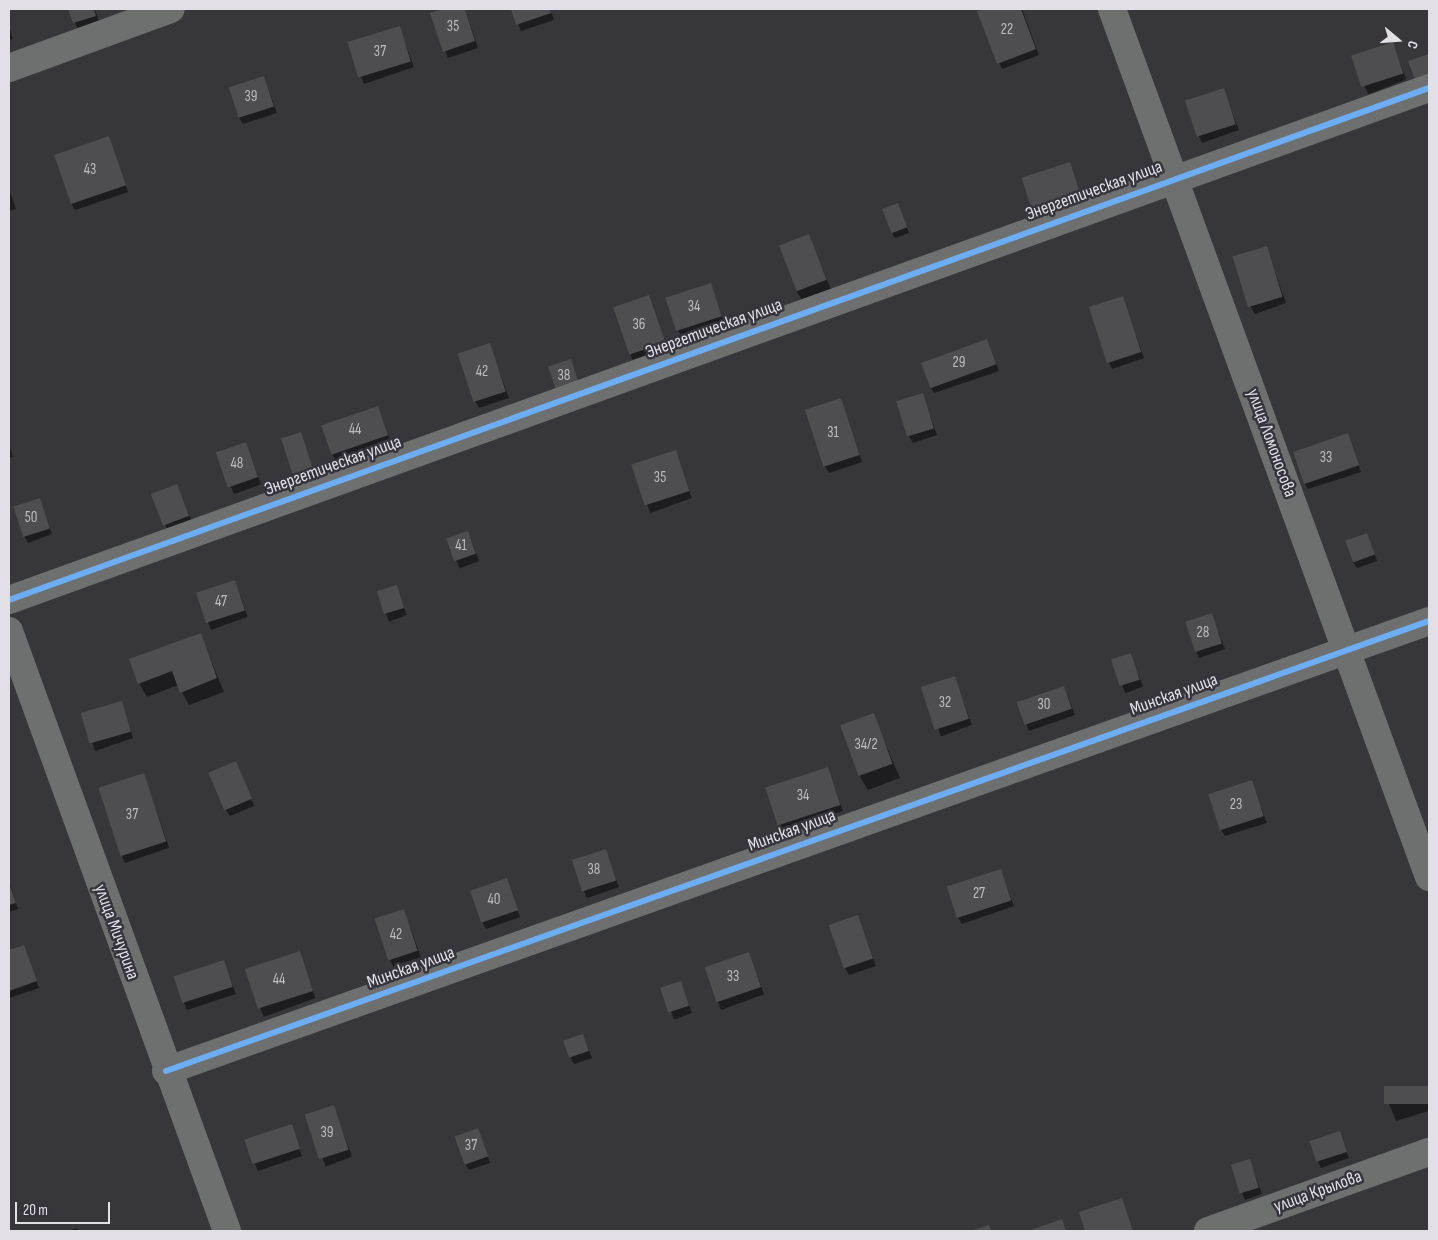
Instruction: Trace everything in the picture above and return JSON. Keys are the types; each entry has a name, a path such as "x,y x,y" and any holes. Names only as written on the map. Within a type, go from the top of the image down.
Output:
{"street":[{"path":"9,68 171,9"},
{"name":"улица Ломоносова","path":"1112,9 1175,177 1429,877"},
{"name":"Энергетическая улица","path":"9,600 1175,177 1429,88"},
{"name":"Минская улица","path":"166,1071 1345,649 1429,621"},
{"name":"улица Мичурина","path":"9,631 166,1071 228,1231"},
{"name":"улица Крылова","path":"1208,1231 1429,1152"}],"building":[{"path":"68,9 94,9 96,16 73,23"},
{"path":"443,9 465,9 475,41 443,52 430,13"},
{"path":"511,9 550,9 551,13 516,25"},
{"path":"984,9 1021,9 1036,49 997,64 977,11"},
{"path":"400,26 411,61 358,77 347,42"},
{"path":"1393,42 1403,73 1361,87 1351,56"},
{"path":"1429,54 1429,78 1416,82 1408,61"},
{"path":"264,76 274,106 239,118 229,87"},
{"path":"1224,88 1236,124 1197,137 1185,101"},
{"path":"109,136 126,185 71,204 54,155"},
{"path":"1070,162 1080,193 1032,209 1021,178"},
{"path":"898,203 907,227 891,233 882,209"},
{"path":"809,234 827,280 797,291 779,245"},
{"path":"1267,246 1282,297 1248,307 1233,257"},
{"path":"711,283 722,316 676,331 665,298"},
{"path":"649,295 665,342 629,355 613,307"},
{"path":"1123,296 1141,352 1107,363 1089,307"},
{"path":"987,339 996,364 930,388 921,363"},
{"path":"490,343 506,392 473,402 458,354"},
{"path":"571,359 580,386 557,393 548,366"},
{"path":"923,393 934,428 907,437 896,401"},
{"path":"841,398 860,455 823,467 805,410"},
{"path":"378,406 388,435 331,455 321,426"},
{"path":"301,432 313,468 293,475 281,438"},
{"path":"1348,433 1359,465 1304,484 1293,452"},
{"path":"246,442 258,477 228,487 216,452"},
{"path":"676,450 689,491 645,505 631,465"},
{"path":"177,484 189,516 163,526 151,494"},
{"path":"40,498 50,528 23,537 13,507"},
{"path":"468,531 476,554 454,561 446,538"},
{"path":"1367,533 1375,555 1353,562 1345,541"},
{"path":"235,580 245,610 206,623 196,593"},
{"path":"397,585 404,608 384,614 377,591"},
{"path":"1212,613 1222,643 1195,652 1185,622"},
{"path":"201,633 217,678 180,693 172,671 138,684 129,659"},
{"path":"1131,653 1140,680 1120,686 1111,659"},
{"path":"955,676 969,719 935,730 921,687"},
{"path":"1064,686 1072,709 1025,725 1017,702"},
{"path":"122,701 131,732 89,744 81,713"},
{"path":"874,713 892,764 859,776 840,725"},
{"path":"236,761 252,799 224,810 208,773"},
{"path":"828,767 840,805 778,825 765,787"},
{"path":"144,773 166,841 121,856 98,788"},
{"path":"1252,780 1264,816 1220,830 1208,794"},
{"path":"606,849 616,880 582,892 572,860"},
{"path":"1001,869 1011,900 957,918 947,887"},
{"path":"507,878 518,910 481,923 470,891"},
{"path":"9,883 16,903 9,905"},
{"path":"404,909 418,951 388,960 375,919"},
{"path":"858,915 873,958 844,969 829,925"},
{"path":"24,945 37,981 9,991 9,950"},
{"path":"300,951 313,991 258,1009 245,969"},
{"path":"749,952 761,987 717,1002 705,967"},
{"path":"224,960 233,987 182,1003 174,976"},
{"path":"681,981 689,1006 668,1013 660,988"},
{"path":"583,1034 589,1051 569,1058 563,1041"},
{"path":"1384,1086 1429,1086 1429,1104 1384,1104"},
{"path":"334,1105 349,1150 319,1159 305,1115"},
{"path":"292,1124 300,1149 252,1164 244,1139"},
{"path":"478,1128 488,1156 465,1165 455,1137"},
{"path":"1340,1131 1347,1152 1316,1162 1310,1141"},
{"path":"1250,1159 1259,1188 1240,1194 1231,1165"},
{"path":"1122,1198 1133,1231 1085,1231 1079,1212"},
{"path":"1062,1219 1066,1231 1028,1231"},
{"path":"989,1225 991,1231 971,1231"}],"cycle path":[{"path":"9,600 1429,88"},
{"path":"166,1071 1429,621"}]}
